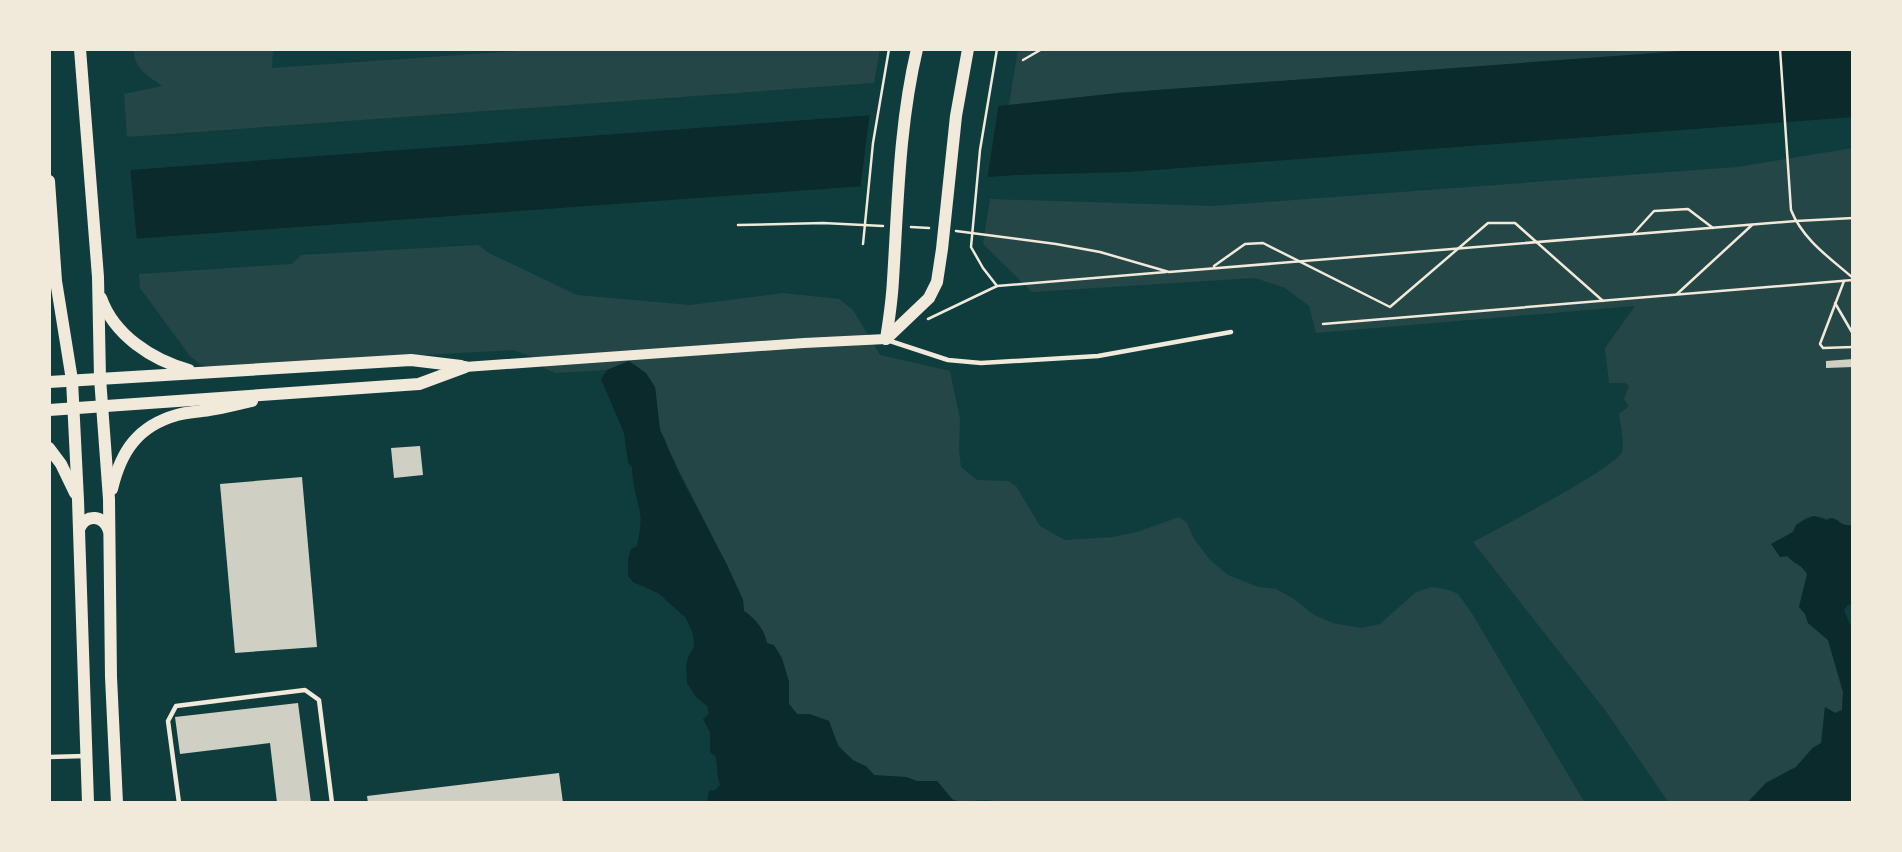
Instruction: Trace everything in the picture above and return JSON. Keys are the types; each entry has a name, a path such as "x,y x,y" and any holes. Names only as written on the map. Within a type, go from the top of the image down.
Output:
{"main road":[{"path":"80,49 99,292 100,378 109,499 111,677 117,803"},
{"path":"886,339 893,283 905,110 917,49"},
{"path":"886,339 929,298 937,282 955,127 968,49"},
{"path":"49,181 57,284 72,380 88,803"},
{"path":"49,308 57,284"},
{"path":"99,292 105,310 129,338 160,359 196,372"},
{"path":"49,382 411,360 465,367"},
{"path":"49,410 419,384 465,367"},
{"path":"109,499 115,475 126,451 141,433 160,421 180,414 291,392"},
{"path":"49,447 61,464 78,500"},
{"path":"79,529 86,520 96,518 105,522 109,531"}],"street":[{"path":"465,367 886,339"}],"lane":[{"path":"886,339 948,359 981,363 1098,356 1231,332"},
{"path":"178,803 168,721 176,706 305,690 319,700 332,803"},
{"path":"49,757 86,756"}],"path":[{"path":"863,244 873,143 889,49"},
{"path":"997,49 980,150 971,247 997,286"},
{"path":"1023,60 1042,49"},
{"path":"1780,49 1791,210 1812,242 1853,279"},
{"path":"1632,234 1654,211 1688,209 1713,228"},
{"path":"923,322 997,286 1853,218"},
{"path":"738,225 823,223 890,226"},
{"path":"1390,319 1390,307 1488,223 1515,223 1603,301"},
{"path":"1675,295 1752,225"},
{"path":"903,227 930,228"},
{"path":"955,231 1100,252 1169,272"},
{"path":"1211,268 1245,244 1263,243 1390,307"},
{"path":"1324,324 1853,279"},
{"path":"1844,281 1820,347 1853,347"},
{"path":"1835,303 1853,334"}],"shaded area":[{"path":"133,49 273,49 272,68 546,49 880,49 874,83 127,137 124,94 162,86 139,67"},
{"path":"1018,49 1710,49 1118,93 1009,105"},
{"path":"1710,49 1853,49 1853,117 1128,172 1016,175 49,245 49,176 1009,105 1118,93"},
{"path":"1853,148 1853,525 1814,516 1803,520 1788,536 1772,544 1808,574 1799,607 1808,623 1828,640 1843,692 1842,711 1835,713 1825,707 1822,743 1812,748 1796,767 1766,783 1747,803 1669,803 1605,710 1473,542 1578,485 1622,452 1619,414 1629,406 1624,399 1629,386 1625,383 1609,383 1605,348 1635,306 1316,333 1309,306 1285,288 1255,278 1032,292 983,244 990,199 1213,206 1737,167"},
{"path":"478,245 489,253 577,295 690,305 783,293 839,299 853,310 880,355 950,371 960,419 961,467 977,480 1008,481 1016,486 1040,526 1065,540 1113,537 1137,532 1179,517 1187,523 1194,539 1211,561 1228,575 1258,587 1276,589 1314,615 1333,623 1361,628 1380,624 1416,592 1432,587 1458,594 1585,803 963,802 952,799 937,781 874,776 841,748 829,721 810,714 797,714 789,704 789,682 767,643 744,611 743,600 727,565 667,447 660,430 655,387 629,361 607,370 555,373 533,357 513,350 209,367 190,356 140,288 139,274 292,264 301,255"},
{"path":"629,361 646,373 655,387 660,430 727,565 743,600 744,611 759,625 767,643 774,645 782,658 789,682 789,704 797,714 809,714 829,721 838,746 874,775 937,781 953,800 967,803 707,803 709,791 720,785 716,757 710,752 710,732 703,719 709,714 707,706 696,697 687,683 686,666 694,647 693,634 686,618 658,593 633,582 628,576 628,559 639,538 640,512 624,433 601,379 607,370"},
{"path":"1814,516 1853,525 1853,604 1844,610 1850,625 1853,625 1853,803 1747,803 1766,783 1796,767 1821,743 1825,707 1835,713 1842,710 1843,692 1828,640 1808,623 1799,607 1807,574 1788,556 1780,557 1771,544 1793,532 1796,525 1802,521"}],"pier":[{"path":"999,102 987,181 860,190 870,111"},
{"path":"130,166 137,242 49,248 49,172"}],"building":[{"path":"1853,359 1853,367 1826,368 1826,361"},
{"path":"420,446 423,475 394,478 391,448"},
{"path":"302,477 317,647 235,653 220,484"},
{"path":"298,703 311,803 277,803 270,743 180,754 175,717"},
{"path":"559,773 563,803 368,803 367,796"}]}
